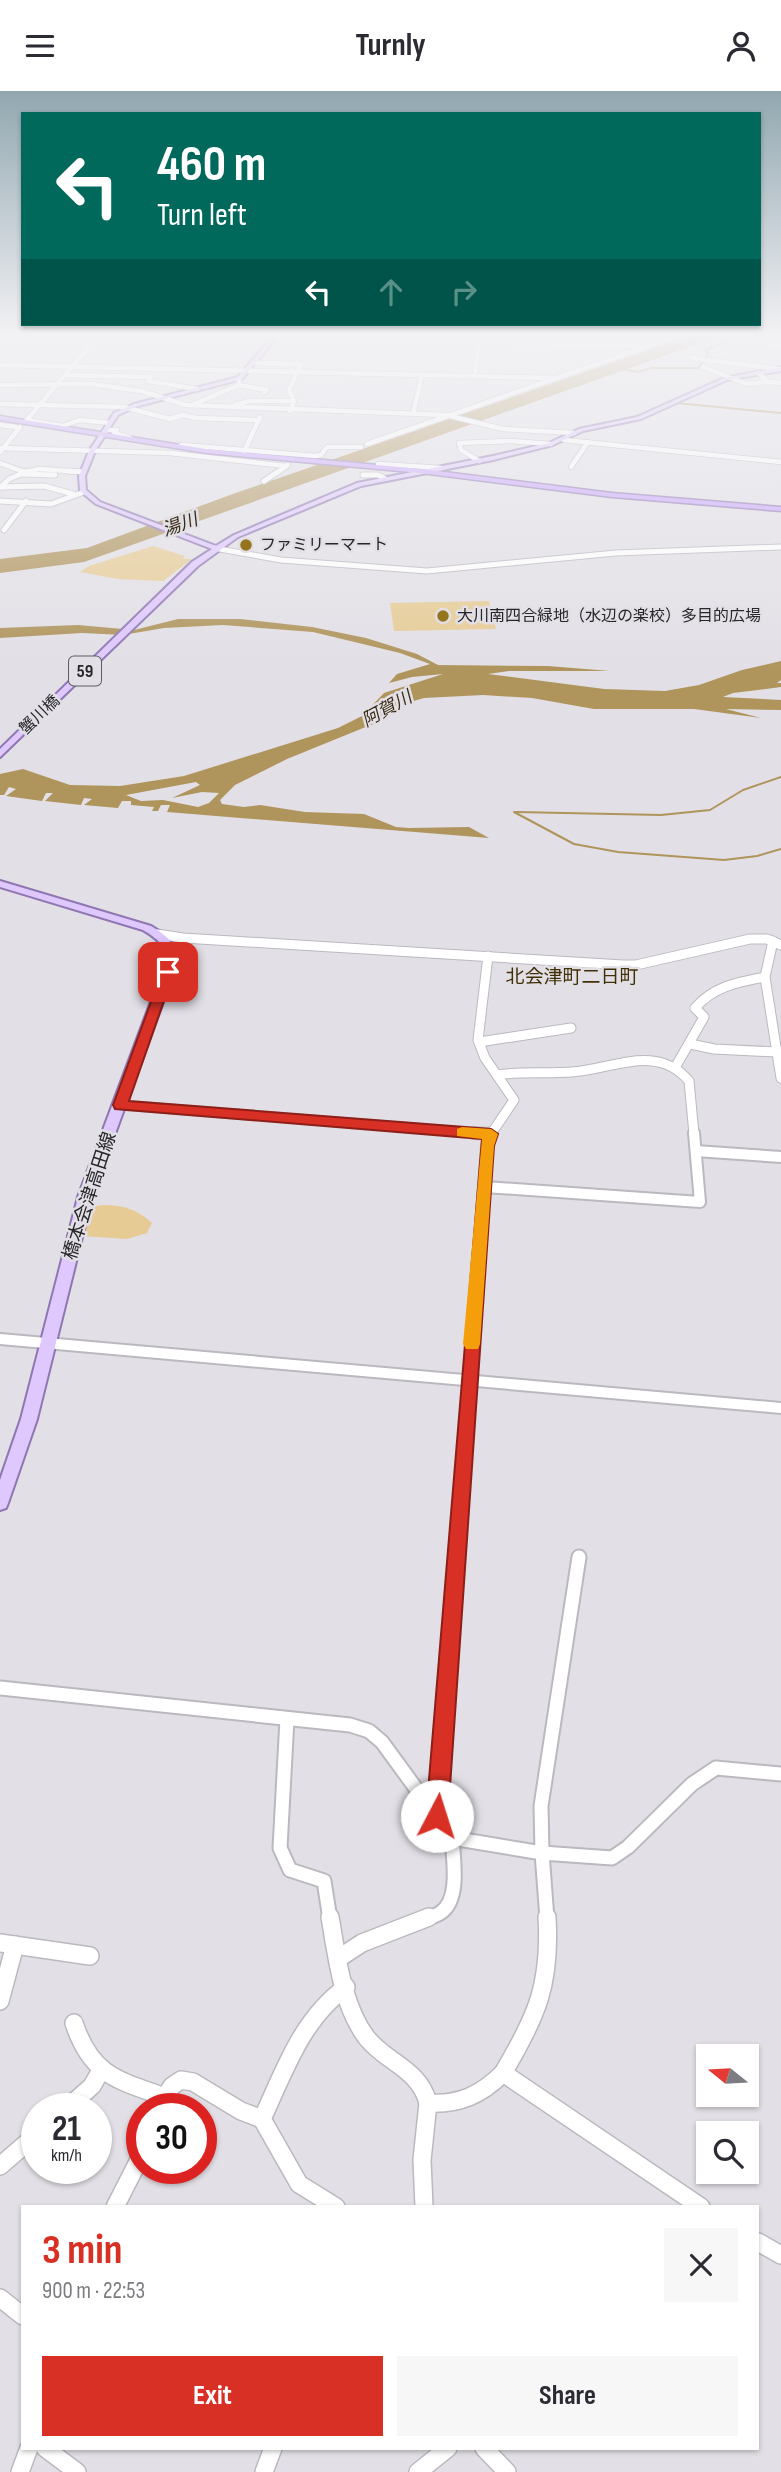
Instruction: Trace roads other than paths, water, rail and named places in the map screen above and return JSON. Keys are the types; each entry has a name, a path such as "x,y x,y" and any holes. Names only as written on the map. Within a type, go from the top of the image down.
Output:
{"highway":[{"path":"172,447 203,454 305,461 366,470 417,472 637,500 781,511"},
{"path":"366,470 388,476 443,470 612,495 781,511"}],"main road":[{"path":"94,447 83,474 84,492 98,503 214,548"},
{"path":"443,470 538,447"},
{"name":"59","path":"214,548 320,499 388,476"},
{"name":"蟹川橋","path":"0,754 214,548"},
{"path":"0,884 135,924 157,934"},
{"name":"橋本会津高田線","path":"0,1503 29,1419 85,1198 168,972 171,952 157,934"}],"street":[{"path":"202,447 296,456 320,456 327,447"},
{"path":"244,452 246,447"},
{"path":"460,447 479,461"},
{"path":"571,467 585,447"},
{"path":"637,447 781,462"},
{"path":"1,449 170,453 288,465 264,481"},
{"path":"0,463 22,473"},
{"path":"378,464 415,467 436,465 443,470"},
{"path":"73,494 44,486 0,487 3,479 22,473 83,474"},
{"path":"0,501 51,504 84,492"},
{"path":"4,530 26,501"},
{"path":"214,548 281,560 427,571 616,553 781,547"},
{"path":"157,934 183,938 636,965 750,939 777,943 765,977 781,1078"},
{"path":"437,1816 487,1146 491,1134 514,1100 479,1042 488,956"},
{"path":"676,1066 704,1017 695,1008 710,992 765,977"},
{"path":"479,1042 570,1028"},
{"path":"690,1044 714,1049 777,1052"},
{"path":"485,1187 700,1202 691,1085 676,1066 640,1060 617,1062 579,1072 497,1075"},
{"path":"120,1105 491,1134"},
{"path":"696,1151 781,1157"},
{"path":"0,1339 781,1408"},
{"path":"428,2103 443,2105 467,2101 490,2088 503,2073 531,2024 539,2004 548,1959 541,1806 579,1557"},
{"path":"0,1688 350,1725 369,1731 382,1742 452,1838 454,1869 451,1898 442,1912 362,1943 339,1958"},
{"path":"286,1719 280,1848 284,1866 290,1872 324,1881 346,1987 365,2036 383,2053 417,2077 427,2093 422,2160 424,2205"},
{"path":"452,1838 463,1842 542,1853 612,1858 628,1847 692,1784 716,1768 781,1773"},
{"path":"0,2001 8,1944 90,1956"},
{"path":"262,2119 291,2055 318,2011 333,1995 346,1987"},
{"path":"74,2023 78,2040 100,2072 142,2093"},
{"path":"84,2093 100,2072"},
{"path":"503,2073 693,2204"},
{"path":"168,2093 181,2080 193,2082 211,2093"},
{"path":"217,2096 241,2111 262,2119 299,2184 333,2205"},
{"path":"0,2166 21,2148"},
{"path":"116,2205 127,2184"},
{"path":"759,2243 781,2255"},
{"path":"0,2298 21,2314"},
{"path":"20,2472 28,2450"},
{"path":"48,2450 76,2472"},
{"path":"264,2472 273,2450"},
{"path":"418,2472 446,2450"},
{"path":"492,2450 507,2472"}],"water":[{"name":"湯川","path":"368,447 407,447 84,562 0,573 0,559 87,548"},
{"name":"阿賀川","path":"178,619 240,619 312,627 366,638 417,654 438,665 548,666 610,671 509,671 488,674 604,689 665,691 699,685 742,670 781,661 781,680 777,683 781,683 781,687 733,693 723,697 781,700 781,710 726,709 761,718 694,709 594,709 532,698 483,695 424,698 407,703 373,724 287,759 235,785 220,800 222,804 244,807 260,805 305,812 364,814 396,827 469,827 489,838 167,812 170,805 161,805 158,811 152,811 154,807 131,805 131,801 122,801 118,808 84,805 92,799 84,798 81,805 45,801 53,793 46,793 42,801 6,796 16,789 9,787 4,795 0,795 0,774 23,769 70,785 120,786 184,776 338,728 362,716 384,693 443,674 412,677 389,683 397,674 430,664 400,653 313,632 223,625 164,628 123,635 82,633 0,638 0,628 78,625 134,630","holes":["196,782 200,785 172,798 202,792 219,793 209,803 198,807 163,800 141,801 126,795"]}],"waterway":[{"path":"516,812 661,815 710,810 743,790 781,777"},
{"path":"514,812 574,844 618,852 724,860 757,856 781,849"}],"place":[{"name":"ファミリーマート","path":"246,545"},
{"name":"大川南四合緑地（水辺の楽校）多目的広場","path":"443,616"}],"district":[{"name":"北会津町二日町","path":"572,977"}]}
